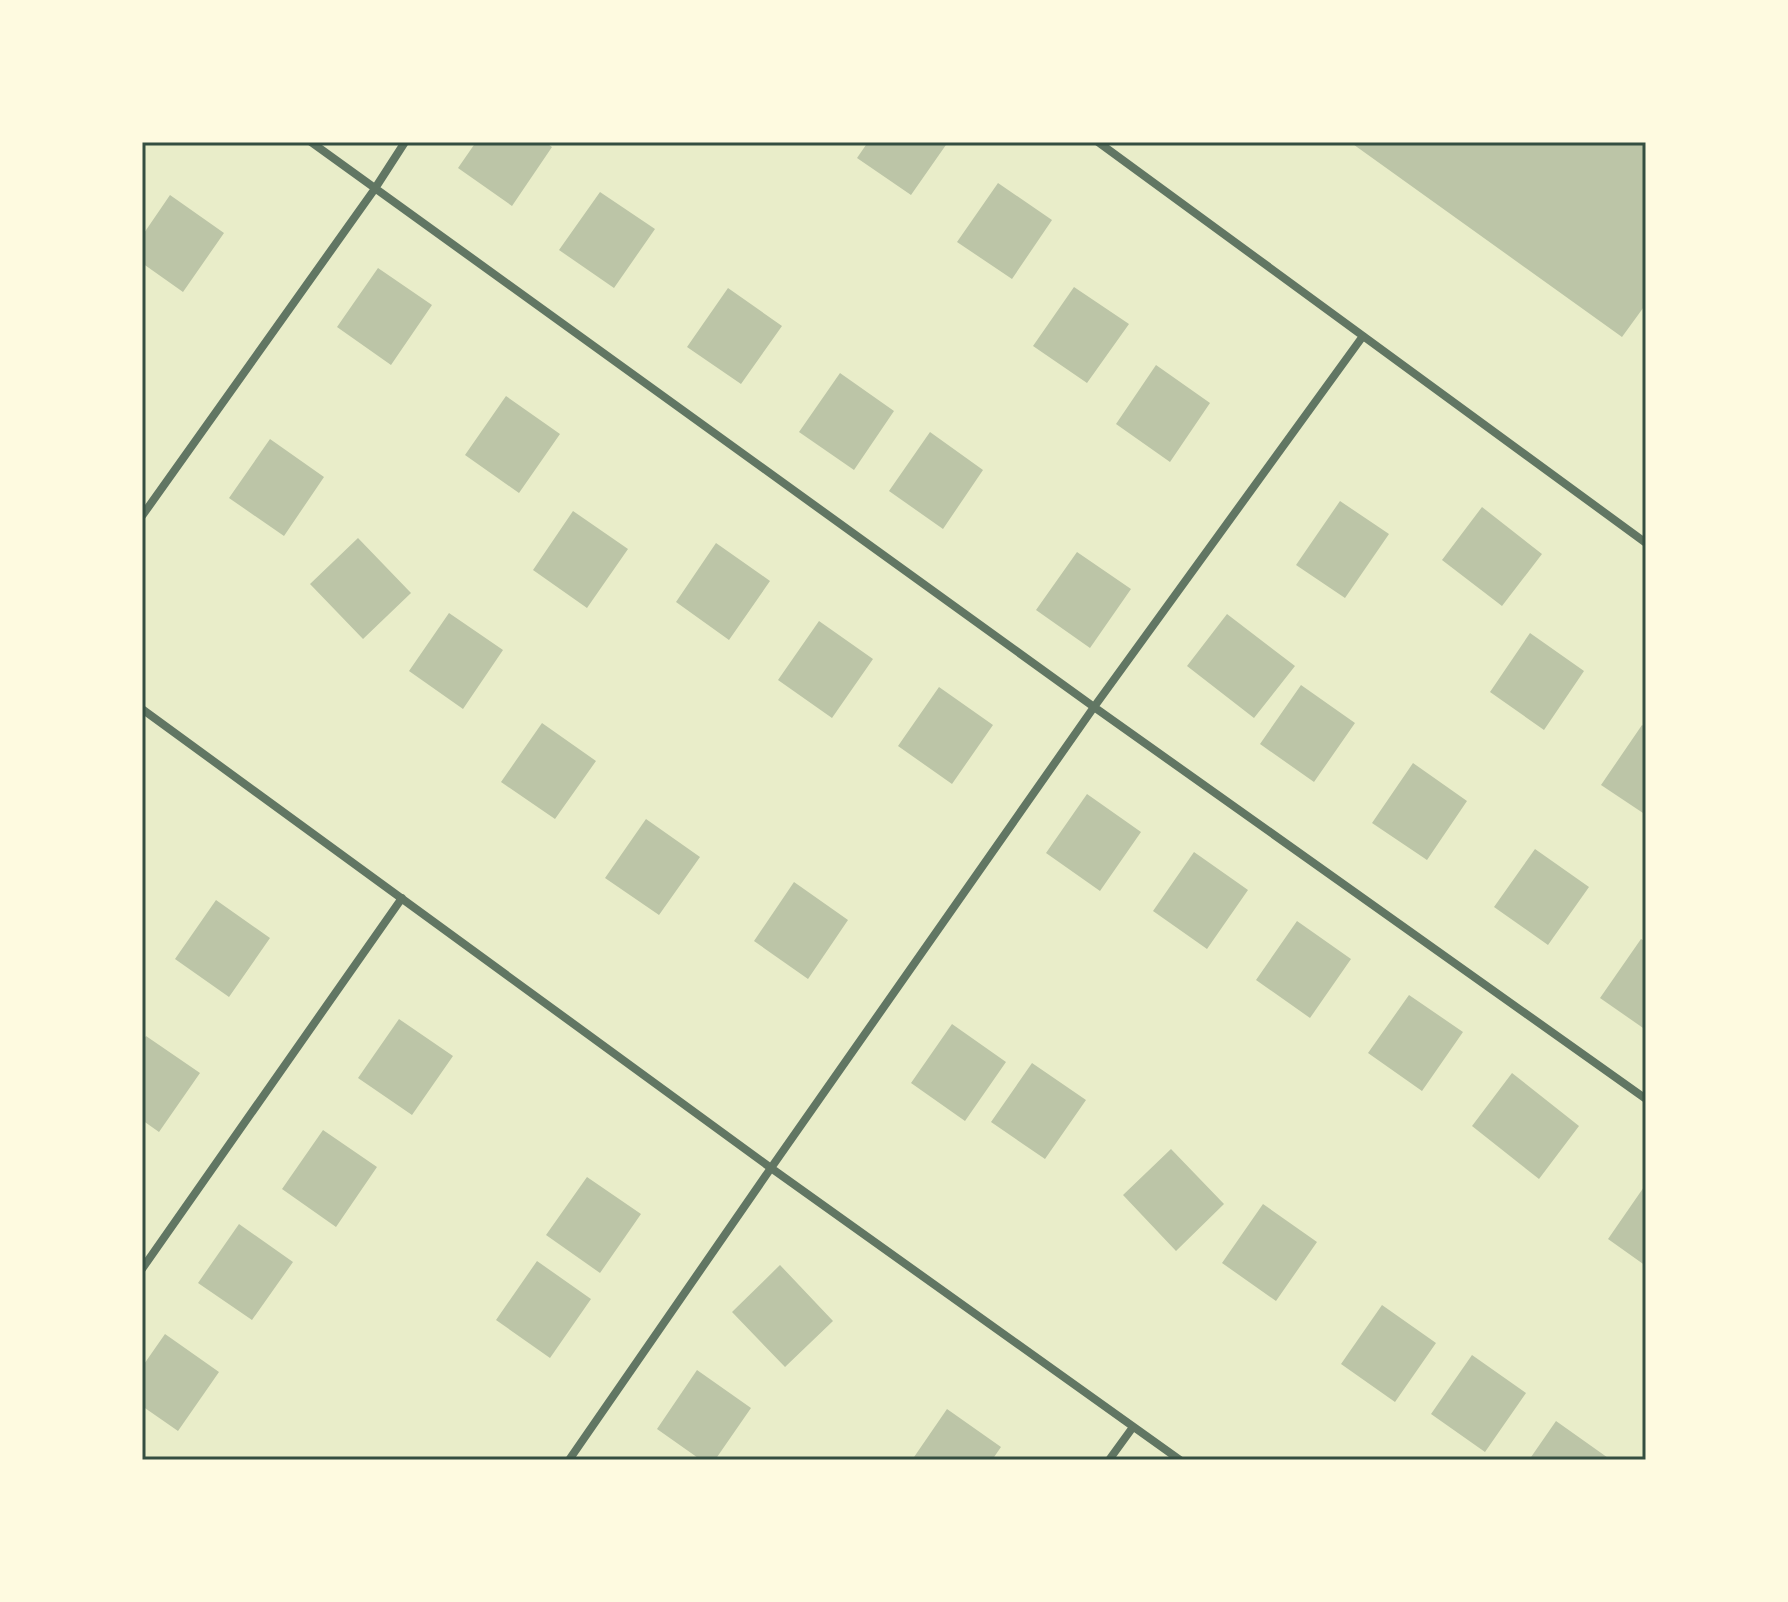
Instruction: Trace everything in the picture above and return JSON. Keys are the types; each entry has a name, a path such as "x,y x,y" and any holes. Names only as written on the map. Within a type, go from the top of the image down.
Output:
{"street":[{"path":"311,142 1094,707 1646,1099"},
{"path":"142,516 405,142"},
{"path":"1098,142 1646,543"},
{"path":"569,1460 1094,707 1363,336"},
{"path":"142,709 771,1168 1180,1460"},
{"path":"142,1269 402,898"},
{"path":"1109,1460 1133,1427"}],"building":[{"path":"476,142 545,142 552,147 512,206 458,168"},
{"path":"868,142 948,142 911,195 857,158"},
{"path":"1350,142 1646,142 1646,304 1622,337"},
{"path":"998,183 1052,220 1012,279 957,242"},
{"path":"600,192 655,229 614,288 559,250"},
{"path":"170,195 224,233 183,292 142,263 142,236"},
{"path":"378,268 432,305 391,365 337,327"},
{"path":"1074,287 1129,324 1087,383 1033,346"},
{"path":"728,288 782,326 741,384 687,347"},
{"path":"1156,365 1210,403 1170,462 1116,424"},
{"path":"840,373 894,411 854,470 799,432"},
{"path":"506,396 560,434 519,493 465,455"},
{"path":"930,432 983,470 943,529 889,491"},
{"path":"270,439 324,477 284,536 229,498"},
{"path":"1340,501 1389,534 1345,598 1296,565"},
{"path":"1482,507 1542,554 1502,606 1442,560"},
{"path":"573,511 628,549 587,608 533,570"},
{"path":"358,538 411,593 363,639 310,584"},
{"path":"716,543 770,581 729,640 676,602"},
{"path":"1077,552 1131,589 1090,648 1036,610"},
{"path":"449,613 503,650 463,709 409,671"},
{"path":"1227,614 1295,666 1254,718 1187,666"},
{"path":"819,621 873,659 832,718 778,680"},
{"path":"1530,633 1584,671 1544,730 1490,692"},
{"path":"1301,685 1355,723 1314,782 1260,744"},
{"path":"939,687 993,725 952,784 898,746"},
{"path":"542,723 596,761 555,819 501,782"},
{"path":"1642,725 1646,728 1646,815 1601,785"},
{"path":"1413,763 1467,801 1427,860 1372,823"},
{"path":"1087,794 1141,832 1100,891 1046,853"},
{"path":"646,819 700,857 659,915 605,878"},
{"path":"1535,849 1589,887 1548,945 1494,907"},
{"path":"1194,852 1248,890 1207,949 1153,911"},
{"path":"794,882 848,920 808,979 754,941"},
{"path":"216,900 270,938 229,997 175,959"},
{"path":"1297,921 1351,959 1310,1018 1256,980"},
{"path":"1641,939 1646,942 1646,1030 1600,998"},
{"path":"1409,995 1463,1032 1422,1091 1368,1053"},
{"path":"399,1019 453,1056 412,1115 358,1078"},
{"path":"952,1024 1006,1062 965,1121 911,1083"},
{"path":"146,1036 200,1073 159,1132 142,1120 142,1042"},
{"path":"1032,1063 1086,1100 1045,1159 991,1122"},
{"path":"1512,1073 1579,1126 1539,1179 1472,1126"},
{"path":"323,1130 377,1167 336,1227 282,1189"},
{"path":"1171,1149 1224,1204 1176,1251 1123,1195"},
{"path":"587,1177 641,1214 600,1273 546,1235"},
{"path":"1646,1184 1646,1266 1608,1239"},
{"path":"1263,1204 1317,1242 1276,1301 1222,1263"},
{"path":"239,1224 293,1262 252,1320 198,1283"},
{"path":"537,1261 591,1299 550,1358 496,1320"},
{"path":"780,1265 833,1321 785,1367 732,1312"},
{"path":"1382,1305 1436,1343 1395,1402 1341,1364"},
{"path":"165,1334 219,1372 178,1431 142,1406 142,1367"},
{"path":"1472,1355 1526,1393 1485,1452 1431,1414"},
{"path":"697,1370 751,1408 715,1460 701,1460 657,1429"},
{"path":"947,1409 1001,1447 992,1460 912,1460"},
{"path":"1556,1421 1611,1460 1529,1460"}]}
